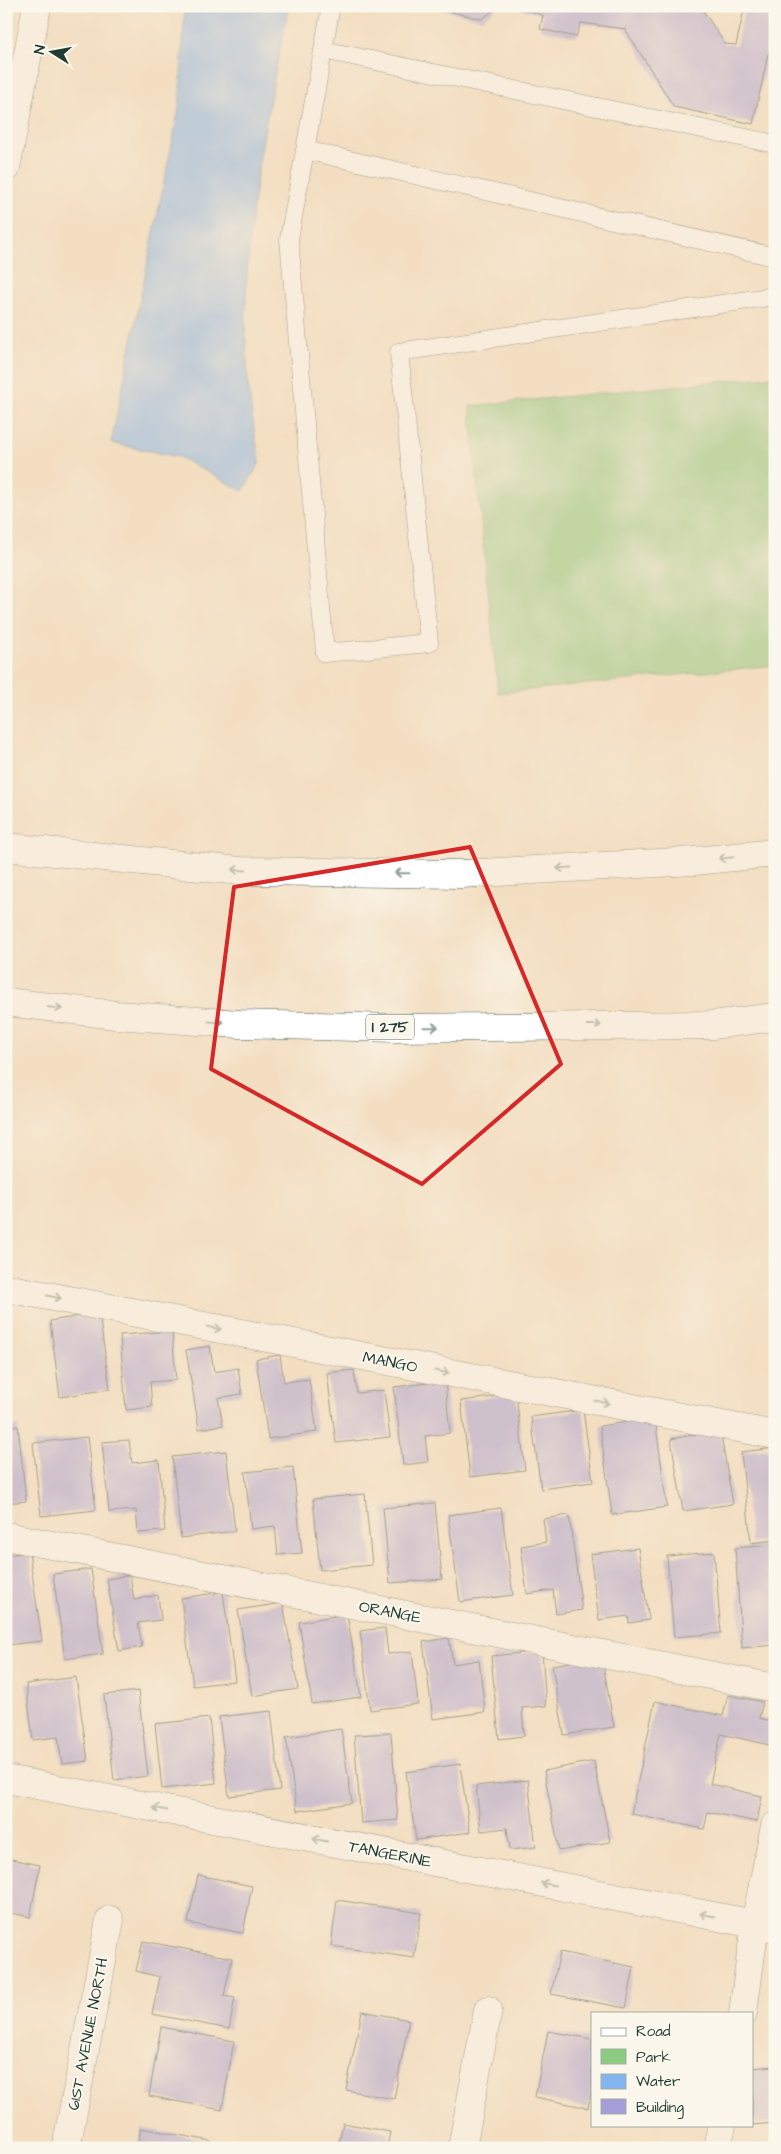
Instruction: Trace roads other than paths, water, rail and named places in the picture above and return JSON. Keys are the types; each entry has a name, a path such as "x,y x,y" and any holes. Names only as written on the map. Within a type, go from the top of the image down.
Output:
{"main road":[{"path":"6,168 37,6"},
{"path":"19,849 240,871 461,874 694,861 775,853"},
{"name":"I 275","path":"6,1002 116,1015 230,1023 396,1028 712,1025 775,1017"},
{"name":"MANGO","path":"6,1288 775,1435"},
{"name":"ORANGE","path":"6,1536 775,1688"},
{"name":"TANGERINE","path":"6,1779 765,1926"},
{"path":"743,2012 765,1926 775,1826"},
{"name":"61ST AVENUE NORTH","path":"66,2148 110,1920"},
{"path":"462,2148 488,2010"},
{"path":"717,2148 722,2126"}],"lane":[{"path":"331,6 289,239 325,653 429,643 399,352 775,296"},
{"path":"323,50 775,144"},
{"path":"305,150 775,257"}],"water":[{"path":"185,6 289,6 266,120 250,233 246,290 246,346 250,404 260,462 243,491 179,457 111,443 179,109"}]}
